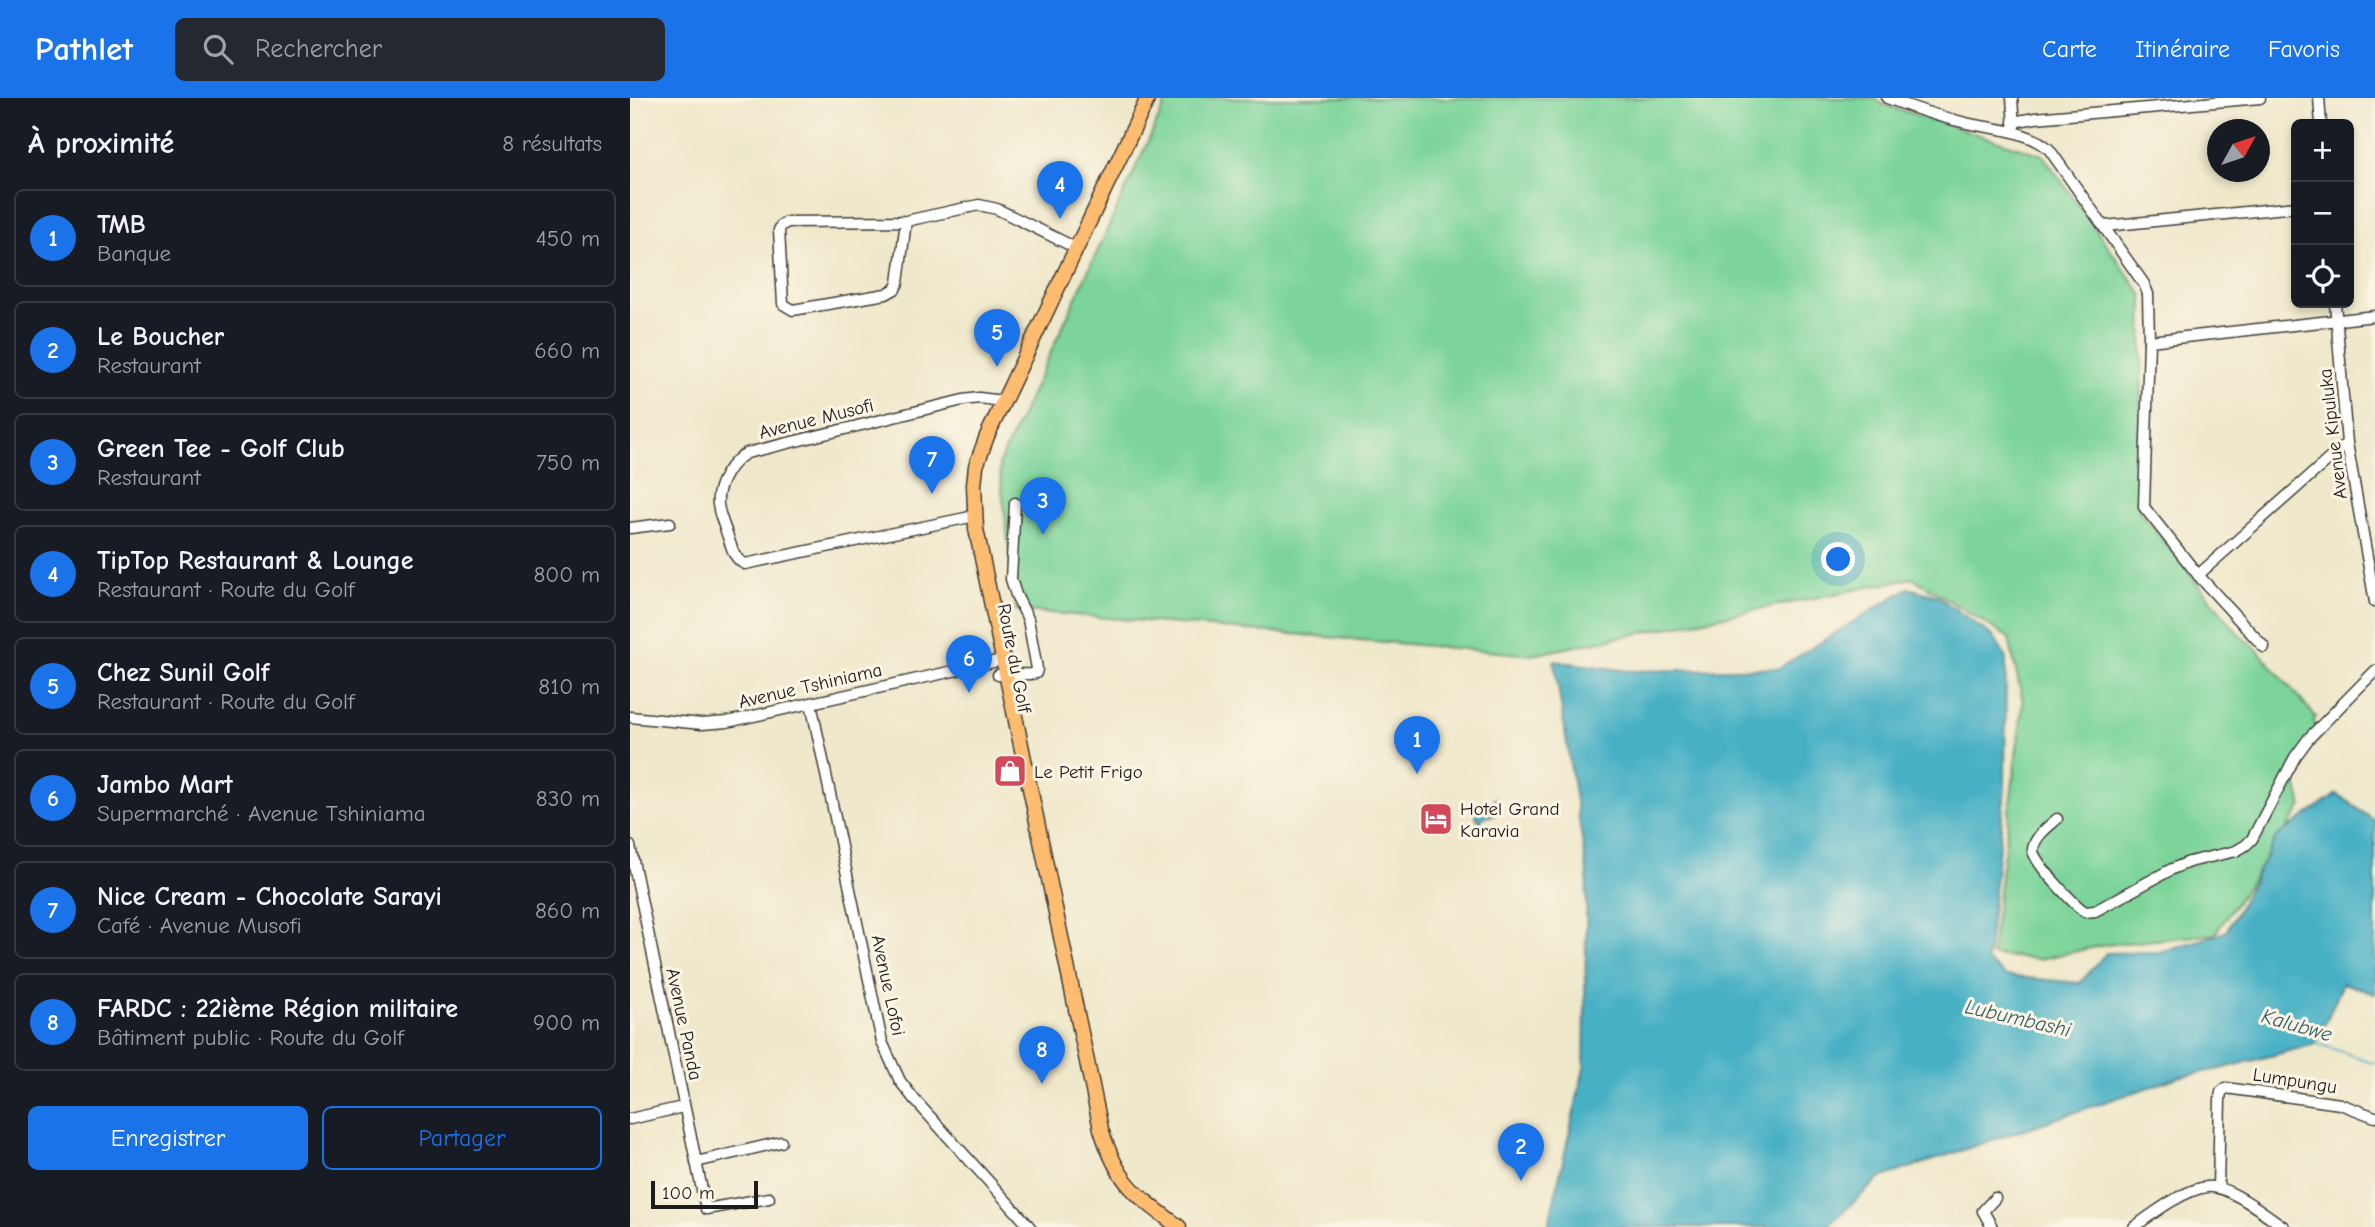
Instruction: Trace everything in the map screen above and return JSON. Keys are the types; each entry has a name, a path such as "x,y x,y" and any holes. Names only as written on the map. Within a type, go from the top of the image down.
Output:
{"main road":[{"name":"Route du Golf","path":"1139,98 1072,246 971,456 966,483 1000,668 1097,1146 1115,1184 1132,1202 1166,1227"},
{"path":"1072,246 1147,98"},
{"path":"1000,668 1108,1152 1116,1170 1133,1191 1179,1227"}],"street":[{"path":"1887,98 1964,122 2014,128 2042,144 2049,149 2105,226 2148,290 2144,507 2198,575 2264,648"},
{"path":"2012,98 2014,128"},
{"path":"2014,128 2035,118 2260,98"},
{"path":"2319,98 2321,119"},
{"path":"906,221 898,283 893,291 886,295 793,310 782,302 779,230 782,224 787,222 906,221 979,205 997,209 1072,246"},
{"path":"2105,226 2291,207"},
{"name":"Avenue Kipuluka","path":"2335,308 2347,443 2375,602"},
{"path":"2149,341 2375,316"},
{"name":"Avenue Musofi","path":"971,516 745,564 734,554 719,509 718,496 736,460 747,453 963,400 999,400"},
{"path":"2198,575 2347,443"},
{"name":"Avenue Tshiniama","path":"630,717 714,723 1000,668 1036,673 1037,660 1026,613 1011,579 1015,503"},
{"path":"630,528 670,523"},
{"path":"2057,819 2037,839 2032,852 2042,867 2085,912 2095,911 2172,869 2198,859 2236,850 2252,838 2282,779 2309,738 2375,671"},
{"name":"Avenue Lofoi","path":"811,703 882,1042 890,1064 914,1099 1030,1227"},
{"name":"Avenue Panda","path":"630,846 706,1209 769,1198"},
{"name":"Lumpungu","path":"2218,1188 2220,1099 2221,1092 2226,1088 2340,1104 2375,1117"},
{"path":"630,1119 683,1107"},
{"path":"696,1162 781,1142"},
{"path":"2134,1227 2193,1191 2207,1186 2218,1188 2284,1227"},
{"path":"1992,1227 1983,1211 1995,1198"}],"green space":[{"path":"1168,98 1875,98 1882,104 2043,155 2143,296 2139,511 2241,637 2253,645 2316,717 2313,722 2323,734 2304,754 2293,772 2302,806 2215,934 2105,945 2040,959 1991,955 2023,702 2009,638 1913,578 1532,655 1016,610 999,464"}],"water":[{"name":"Lubumbashi","path":"1908,588 1937,596 1995,638 2006,659 2005,788 1987,961 2006,976 2080,983 2106,953 2159,952 2226,932 2277,836 2337,794 2375,821 2375,994 2343,983 2316,1044 2182,1076 1880,1178 1827,1227 1548,1227 1584,1068 1587,872 1554,661 1630,671 1779,668"},
{"path":"1495,798 1497,812 1494,816 1483,817 1480,823 1476,817 1476,808 1480,804 1492,803"}],"waterway":[{"name":"Kalubwe","path":"2316,1043 2375,1063"}],"place":[{"name":"TipTop Restaurant & Lounge","path":"1060,219"},
{"name":"Chez Sunil Golf","path":"997,367"},
{"name":"Nice Cream - Chocolate Sarayi","path":"932,494"},
{"name":"Green Tee - Golf Club","path":"1043,535"},
{"name":"Jambo Mart","path":"969,693"},
{"name":"Le Petit Frigo","path":"1010,771"},
{"name":"TMB","path":"1417,774"},
{"name":"Hotel Grand Karavia","path":"1436,819"},
{"name":"FARDC : 22ième Région militaire","path":"1042,1084"},
{"name":"Le Boucher","path":"1521,1181"}]}
